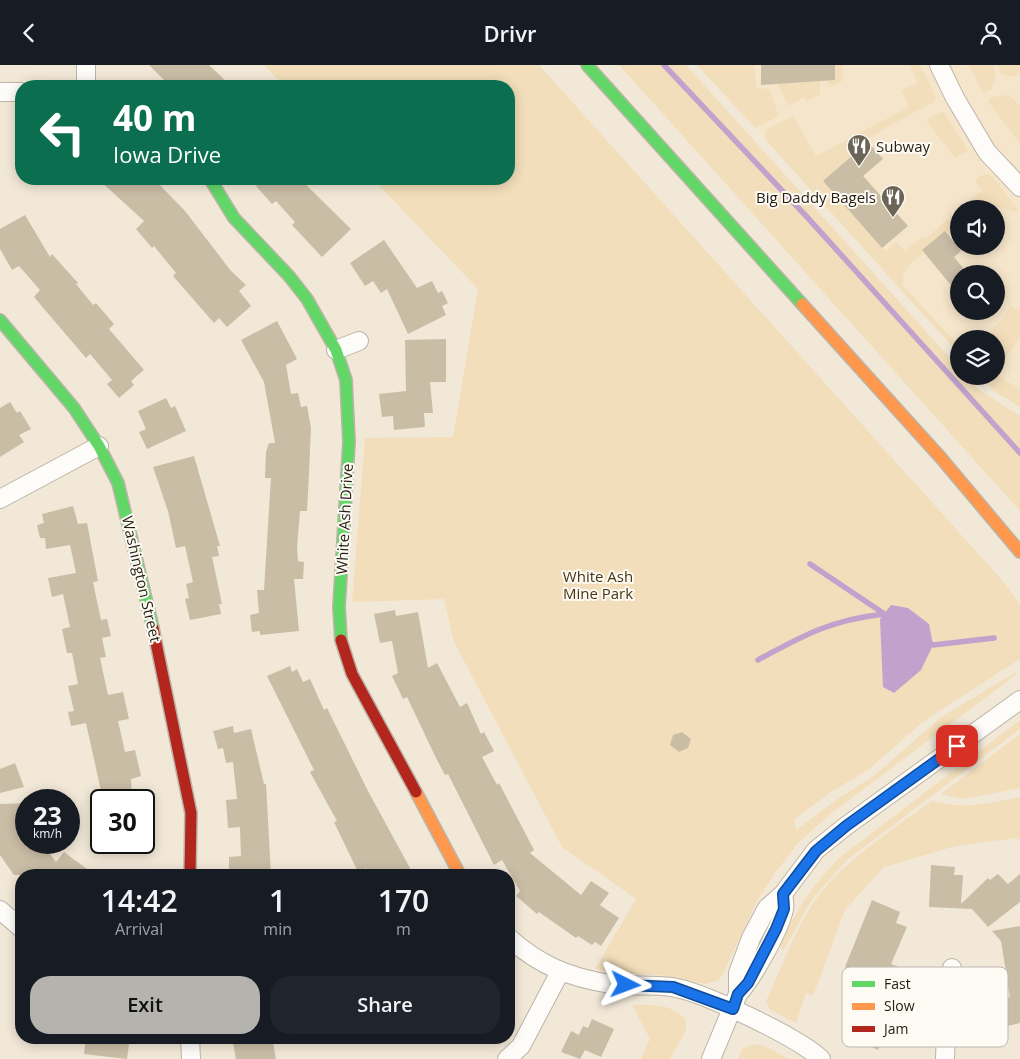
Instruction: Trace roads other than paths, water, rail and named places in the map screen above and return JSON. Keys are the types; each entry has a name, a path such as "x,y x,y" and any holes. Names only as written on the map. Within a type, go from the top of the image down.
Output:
{"main road":[{"path":"587,65 941,458 1020,552"},
{"name":"White Ash Drive","path":"214,185 234,218 289,276 307,299 336,350 346,380 349,442 339,607 341,645 352,674 457,869"},
{"name":"Washington Street","path":"0,321 74,408 99,446 118,483 165,678 191,813 190,869"}],"street":[{"path":"86,65 86,80"},
{"path":"939,65 955,98 987,151 1020,187"},
{"path":"0,92 15,92"},
{"path":"336,350 359,341"},
{"path":"0,499 70,459 99,446"},
{"path":"711,1059 735,1002 748,983 776,929 784,909 783,894 816,851 838,832 1020,700"},
{"path":"0,910 15,923"},
{"path":"515,943 530,957 560,971 610,984 673,987 735,1002 821,1059"},
{"path":"507,1059 521,1045 560,971"},
{"path":"190,1044 191,1059"}],"waterway":[{"path":"664,65 807,217 1020,453"},
{"path":"810,564 889,617"},
{"path":"758,660 818,630 848,620 884,614"},
{"path":"927,641 933,645 994,638"}],"place":[{"name":"Subway","path":"859,167"},
{"name":"Big Daddy Bagels","path":"893,218"}],"park label":[{"name":"White Ash Mine Park","path":"598,584"}]}
